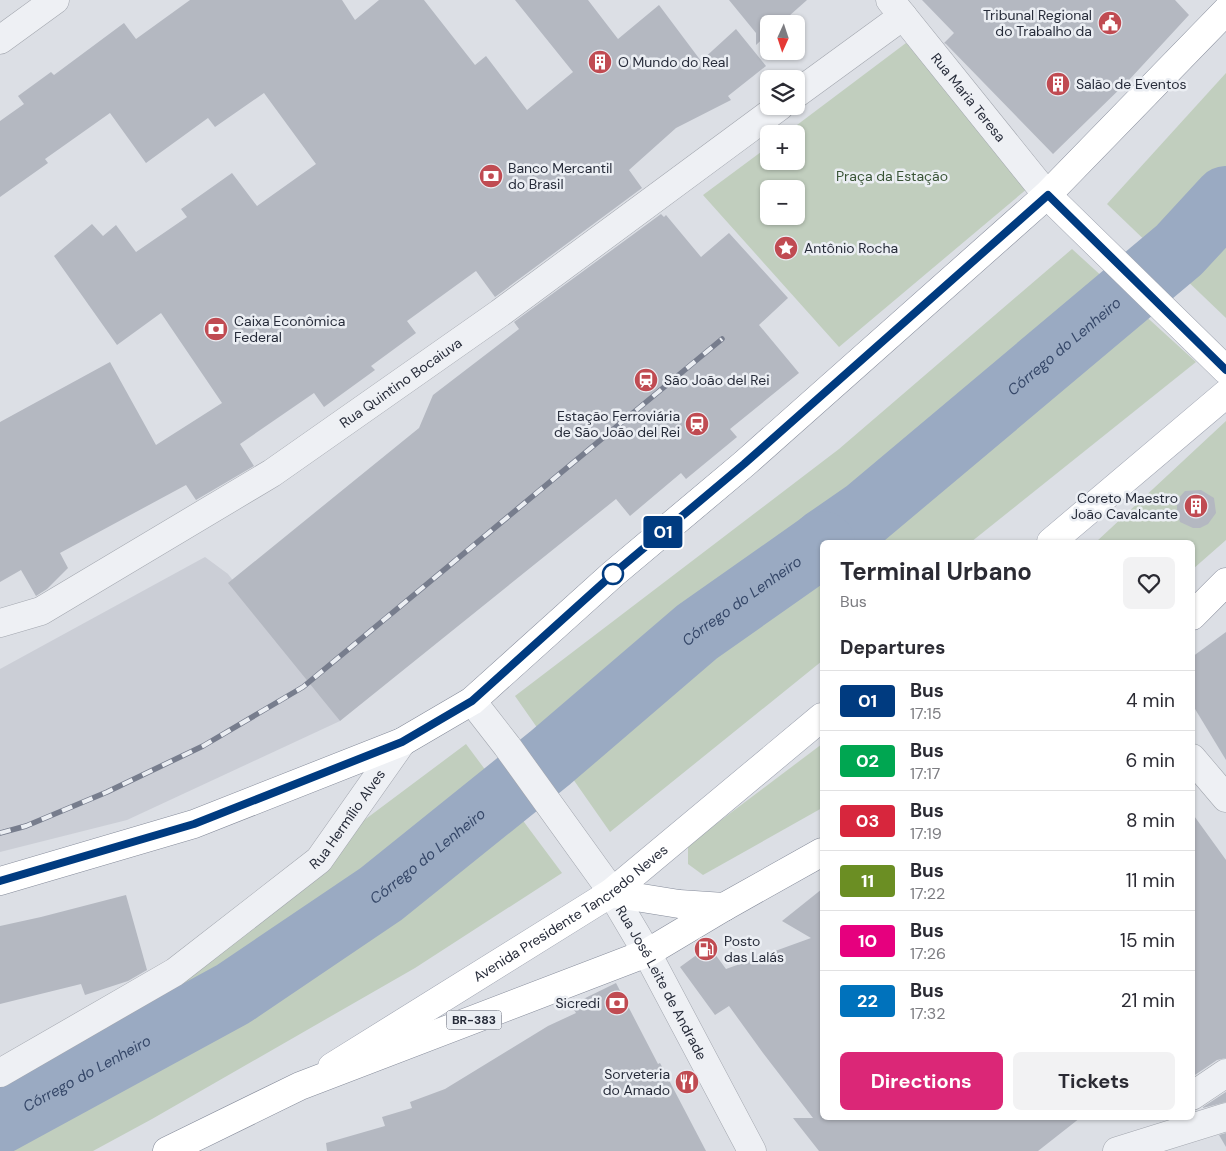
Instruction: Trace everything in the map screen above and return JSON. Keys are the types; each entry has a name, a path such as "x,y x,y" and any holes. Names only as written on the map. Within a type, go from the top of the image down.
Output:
{"main road":[{"name":"Rua Hermílio Alves","path":"402,742 472,701 613,574 744,464 1048,195 1226,11"},
{"path":"1048,195 1223,367"},
{"path":"1052,540 1226,394"},
{"path":"1195,613 1226,582"},
{"name":"Avenida Presidente Tancredo Neves","path":"300,1086 608,887 820,719"},
{"path":"0,881 194,824 402,742"},
{"name":"Avenida Presidente Tancredo Neves","path":"167,1151 300,1086 647,953 820,853"},
{"path":"608,887 679,904 724,907"}],"street":[{"path":"0,40 55,0"},
{"path":"805,86 896,8"},
{"name":"Rua Maria Teresa","path":"896,8 1048,195"},
{"name":"Rua Quintino Bocaiuva","path":"0,623 41,611 272,473 500,313 768,115"},
{"name":"Rua José Leite de Andrade","path":"472,701 507,746 608,887 647,953 752,1151"},
{"name":"Rua Hermílio Alves","path":"0,1073 175,972 319,860 402,742"},
{"path":"1195,762 1226,798"},
{"path":"1195,1094 1226,1072"},
{"path":"1116,1151 1226,1117"},
{"path":"1116,1151 1160,1120"}],"shaded area":[{"path":"205,557 228,574 340,721 127,820 0,852 0,669"}],"green space":[{"name":"Praça da Estação","path":"906,43 1028,188 839,347 703,195 760,153 760,170 805,170 805,125 797,125"},
{"path":"1226,73 1226,318 1107,204"},
{"path":"1072,249 1196,362 974,540 820,540 820,663 610,832 515,696 839,449"},
{"path":"1226,421 1226,540 1195,567 1195,540 1098,540"},
{"path":"466,744 562,873 415,968 93,1151 0,1151 0,1082 355,827"},
{"path":"820,746 820,809 703,875 688,864 688,845"}],"building":[{"path":"190,0 342,0 355,20 379,0 424,0 475,65 486,56 527,110 573,72 515,0 588,0 618,39 659,5 701,61 736,29 766,66 728,96 731,100 676,128 629,170 642,188 495,297 476,271 407,321 416,333 371,366 375,370 324,407 314,393 240,444 254,466 196,500 186,485 60,553 68,568 47,589 36,596 21,570 0,582 0,422 110,362 156,445 222,403 161,313 117,345 54,256 92,224 103,236 116,225 136,252 187,217 181,209 232,173 257,206 316,164 264,93 215,127 208,118 146,163 110,113 45,159 48,163 0,197 0,121 24,104 18,96 51,72 54,75 124,23 136,39"},
{"path":"729,0 807,0 790,15 760,15 760,41 756,45 756,33"},
{"path":"922,0 1175,0 1189,15 1129,80 1053,154 944,43 954,33"},
{"path":"661,214 664,217 666,215 701,257 729,233 788,298 759,325 799,373 730,429 737,437 686,479 681,473 630,516 616,499 340,721 228,583 419,428 433,395 519,329 514,322"},
{"name":"Coreto Maestro João Cavalcante","path":"1201,490 1214,498 1216,513 1208,524 1200,528 1193,528 1180,522 1177,513 1177,500 1185,491"},
{"path":"1226,632 1226,760 1195,709 1195,655"},
{"path":"1195,817 1226,860 1226,1058 1217,1060 1195,1075"},
{"path":"820,891 820,1120 1077,1120 1038,1151 819,1151 793,1118 813,1118 729,1006 715,1015 680,967 709,946 726,969 811,938 782,921"},
{"path":"126,895 147,970 128,981 85,995 81,984 0,1004 0,926"},
{"path":"616,983 706,1151 327,1151 326,1143 385,1126 382,1117 412,1108 410,1102 445,1089 548,1026 576,1013 571,1005"},
{"path":"1226,1092 1226,1102 1203,1108 1203,1107"},
{"path":"1226,1133 1226,1147 1219,1135"}],"waterway":[{"name":"Córrego do Lenheiro","path":"827,540 866,513 1179,250 1226,199"},
{"name":"Córrego do Lenheiro","path":"0,1121 233,994 381,894 550,758 697,632 820,545"}],"railway":[{"path":"0,833 26,826 107,792 203,746 303,687 722,339"}],"bus line":[{"name":"01","path":"0,881 194,824 402,742 472,701 613,574 744,464 1048,195 1226,370"}],"place":[{"name":"Tribunal Regional do Trabalho da","path":"1110,23"},
{"name":"O Mundo do Real","path":"600,62"},
{"name":"Salão de Eventos","path":"1058,84"},
{"name":"Banco Mercantil do Brasil","path":"491,176"},
{"name":"Antônio Rocha","path":"786,248"},
{"name":"Caixa Econômica Federal","path":"216,329"},
{"name":"São João del Rei","path":"646,380"},
{"name":"Estação Ferroviária de São João del Rei","path":"697,424"},
{"name":"Coreto Maestro João Cavalcante","path":"1196,506"},
{"name":"Posto das Lalás","path":"706,949"},
{"name":"Sicredi","path":"617,1003"},
{"name":"Sorveteria do Amado","path":"687,1082"}]}
